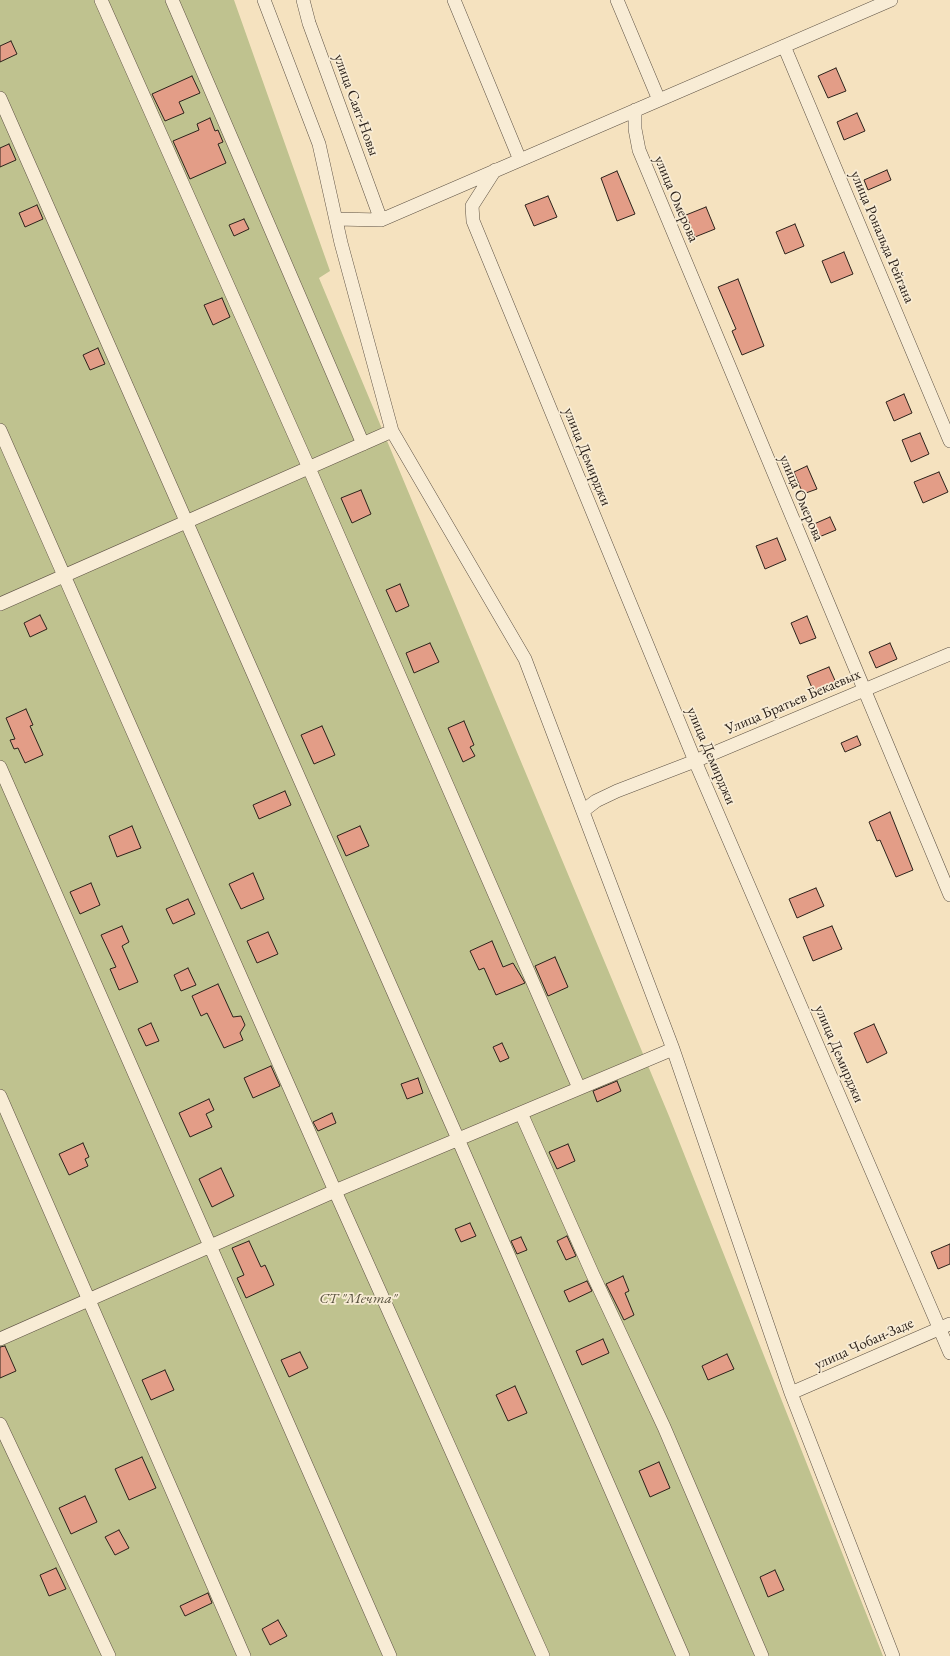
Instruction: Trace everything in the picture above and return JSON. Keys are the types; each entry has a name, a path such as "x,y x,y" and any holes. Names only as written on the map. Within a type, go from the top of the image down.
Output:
{"street":[{"path":"101,0 309,468 579,1088"},
{"path":"172,0 363,444"},
{"path":"264,0 319,144 336,219 392,431 525,659 673,1049 791,1393 893,1656"},
{"name":"улица Саят-Новы","path":"303,0 381,220"},
{"path":"454,0 520,160"},
{"path":"617,0 659,100"},
{"path":"336,219 381,220 891,0"},
{"name":"улица Рональда Рейгана","path":"784,46 950,441"},
{"path":"0,98 458,1139 683,1656"},
{"name":"улица Омерова","path":"635,110 635,129 639,150 863,690 950,895"},
{"name":"улица Демирджи","path":"495,170 472,206 473,221 695,761 945,1326 950,1353"},
{"path":"0,430 335,1191 543,1656"},
{"path":"0,604 392,431"},
{"name":"Улица Братьев Бекаевых","path":"583,811 596,801 617,791 695,761 950,654"},
{"path":"0,767 390,1656"},
{"path":"0,1339 335,1191 673,1049"},
{"path":"0,1096 244,1656"},
{"path":"521,1113 593,1275 664,1428 762,1656"},
{"name":"улица Чобан-Заде","path":"791,1393 945,1326"},
{"path":"0,1424 109,1656"}],"green space":[{"name":"СТ \"Мечта\"","path":"0,0 234,0 330,271 319,278 669,1116 883,1656 0,1656"}],"building":[{"path":"11,41 17,54 0,62 0,46"},
{"path":"836,68 846,91 828,98 818,76"},
{"path":"192,76 200,93 179,102 184,113 165,121 152,94"},
{"path":"857,113 865,131 844,140 837,122"},
{"path":"210,118 215,131 218,130 223,142 218,144 226,163 190,179 173,141 199,130 197,124"},
{"path":"9,144 16,160 0,167 0,148"},
{"path":"887,170 891,180 868,190 864,180"},
{"path":"617,171 635,214 617,221 601,178"},
{"path":"548,196 557,217 534,226 525,205"},
{"path":"37,205 43,219 25,227 19,213"},
{"path":"706,207 715,229 695,237 686,215"},
{"path":"244,219 249,229 234,236 229,225"},
{"path":"795,224 804,246 785,254 776,232"},
{"path":"844,252 853,274 831,283 822,261"},
{"path":"738,279 764,346 742,355 732,331 736,329 718,287"},
{"path":"222,298 230,317 213,325 204,305"},
{"path":"98,348 105,364 90,370 83,355"},
{"path":"904,394 912,413 894,421 886,402"},
{"path":"920,433 929,454 911,462 902,440"},
{"path":"807,466 817,489 803,494 794,472"},
{"path":"939,472 948,492 923,503 914,482"},
{"path":"361,490 371,514 352,523 341,498"},
{"path":"830,517 836,530 819,537 814,524"},
{"path":"777,538 786,560 765,569 756,546"},
{"path":"400,584 409,606 396,612 386,590"},
{"path":"40,615 47,629 30,637 24,623"},
{"path":"807,616 816,638 800,644 791,623"},
{"path":"430,643 439,662 414,673 406,653"},
{"path":"890,643 897,659 876,668 869,652"},
{"path":"829,667 837,685 815,695 807,676"},
{"path":"26,709 33,725 30,726 43,755 25,763 18,748 14,749 10,740 15,739 6,718"},
{"path":"464,721 474,745 470,747 475,756 463,762 448,728"},
{"path":"322,726 335,755 314,764 301,735"},
{"path":"857,736 861,745 845,752 841,743"},
{"path":"285,791 291,805 259,819 253,805"},
{"path":"890,812 913,870 896,877 880,840 877,841 869,822"},
{"path":"132,826 141,848 117,857 109,836"},
{"path":"360,826 369,846 346,856 337,836"},
{"path":"253,873 264,899 241,909 229,884"},
{"path":"91,883 100,905 80,914 70,892"},
{"path":"816,888 824,906 797,918 789,899"},
{"path":"188,899 195,914 173,924 166,909"},
{"path":"122,926 129,942 122,946 138,982 119,990 110,969 116,967 101,935"},
{"path":"832,926 842,949 813,961 803,937"},
{"path":"268,932 278,954 257,963 247,941"},
{"path":"492,941 503,967 513,963 525,983 496,995 484,968 479,970 470,951"},
{"path":"555,957 568,987 548,996 535,966"},
{"path":"188,968 196,985 181,991 174,975"},
{"path":"218,984 233,1017 241,1016 245,1025 240,1033 243,1040 224,1048 207,1013 201,1016 192,996"},
{"path":"151,1023 159,1041 146,1046 138,1029"},
{"path":"874,1024 887,1053 867,1063 854,1033"},
{"path":"502,1043 509,1058 500,1062 493,1047"},
{"path":"271,1066 280,1086 253,1098 244,1078"},
{"path":"418,1078 423,1093 407,1099 401,1084"},
{"path":"617,1081 621,1091 597,1102 593,1091"},
{"path":"209,1099 214,1110 206,1114 212,1127 190,1137 179,1113"},
{"path":"332,1113 336,1123 318,1131 313,1122"},
{"path":"83,1143 89,1157 85,1159 88,1166 69,1175 59,1154"},
{"path":"568,1144 575,1161 557,1169 549,1152"},
{"path":"221,1168 234,1196 212,1207 199,1179"},
{"path":"470,1223 476,1236 461,1242 455,1229"},
{"path":"567,1236 576,1256 566,1260 557,1241"},
{"path":"521,1237 527,1250 517,1254 511,1241"},
{"path":"249,1241 261,1267 265,1265 274,1285 246,1298 237,1278 244,1275 232,1248"},
{"path":"950,1244 950,1264 938,1269 931,1252"},
{"path":"623,1276 629,1291 625,1293 634,1315 624,1320 606,1284"},
{"path":"587,1281 592,1291 569,1302 564,1291"},
{"path":"603,1339 609,1353 582,1365 576,1351"},
{"path":"5,1346 16,1371 0,1378 0,1347"},
{"path":"300,1352 308,1368 289,1377 281,1360"},
{"path":"727,1354 734,1369 708,1380 702,1366"},
{"path":"165,1370 174,1390 151,1400 142,1380"},
{"path":"515,1386 527,1413 508,1421 496,1395"},
{"path":"142,1457 156,1488 129,1500 115,1469"},
{"path":"659,1462 670,1488 650,1497 639,1471"},
{"path":"85,1496 97,1522 71,1534 59,1508"},
{"path":"119,1530 129,1548 115,1555 105,1537"},
{"path":"56,1568 66,1589 49,1596 40,1575"},
{"path":"775,1570 784,1590 768,1597 760,1577"},
{"path":"208,1593 212,1603 185,1616 180,1606"},
{"path":"278,1620 287,1636 270,1645 262,1629"}]}
